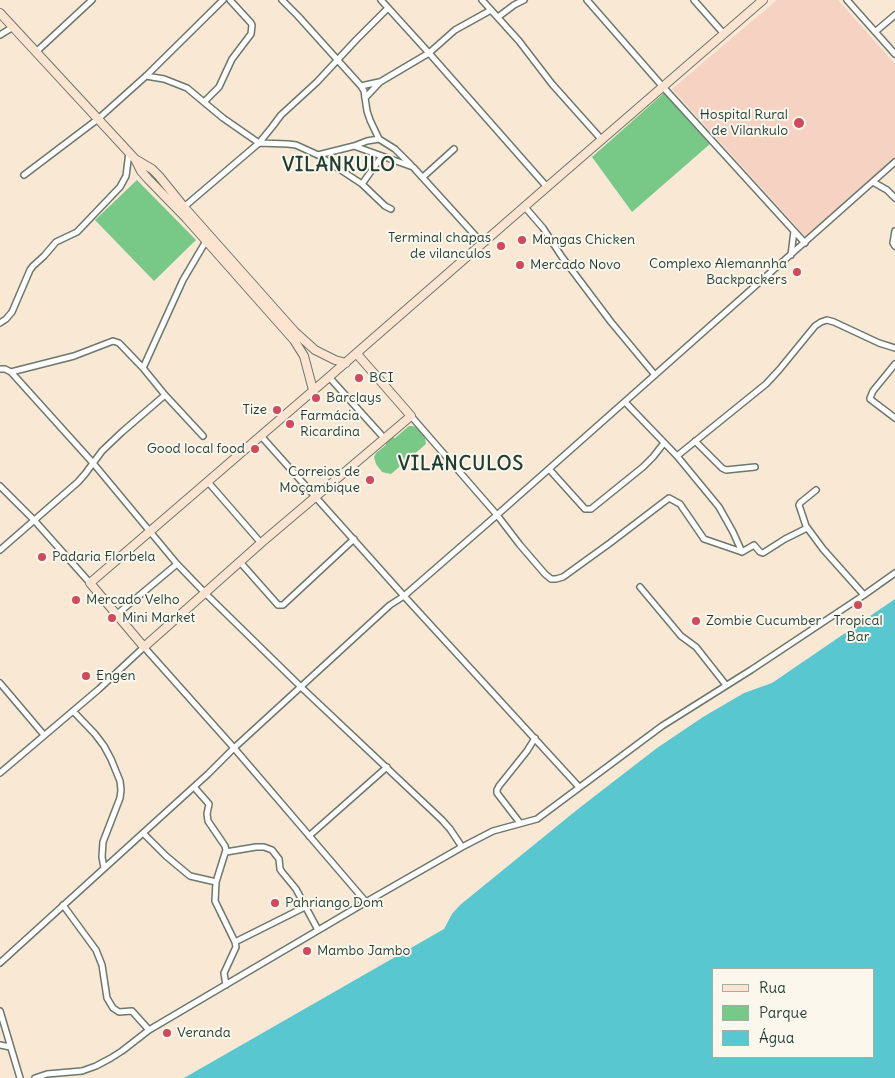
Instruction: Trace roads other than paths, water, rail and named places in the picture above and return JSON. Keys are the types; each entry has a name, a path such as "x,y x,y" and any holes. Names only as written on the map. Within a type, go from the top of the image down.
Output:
{"main road":[{"path":"357,354 411,416 144,647 90,583 357,354 524,206 763,0"},
{"path":"0,14 129,152 145,176 186,218 294,340 304,356 313,390"},
{"path":"135,159 153,170 162,179 184,207 306,343 315,350 346,363"},
{"path":"145,176 153,170"},
{"path":"154,186 162,179"}],"street":[{"path":"36,52 92,0"},
{"path":"24,175 98,119 146,76 223,0"},
{"path":"204,102 220,87 232,58 250,34 251,23 230,0"},
{"path":"282,0 361,86 370,120 379,139 396,149 482,243"},
{"path":"380,0 547,187"},
{"path":"482,0 534,59 552,84 602,140"},
{"path":"498,17 524,0"},
{"path":"587,0 663,87 805,243"},
{"path":"694,0 724,34"},
{"path":"847,0 895,54"},
{"path":"184,207 259,143 281,115 317,82 388,8"},
{"path":"365,98 380,82 429,53 456,30 491,10"},
{"path":"875,32 895,15"},
{"path":"0,35 13,27"},
{"path":"146,76 164,79 187,88 223,118 259,143 288,144 318,156 362,184 385,206 391,209"},
{"path":"361,86 380,82"},
{"path":"318,156 379,139"},
{"path":"354,146 413,167"},
{"path":"423,177 454,149"},
{"path":"0,323 12,312 33,266 56,242 77,232 120,187 126,176 129,152"},
{"path":"362,184 382,156"},
{"path":"0,963 194,787 390,604 404,596 550,469 895,162"},
{"path":"873,182 887,190 895,198"},
{"path":"524,206 543,228 562,257 611,322 655,375"},
{"path":"791,255 794,231"},
{"path":"895,231 893,243 895,246"},
{"path":"143,368 184,280 206,241"},
{"path":"677,456 766,384 815,326 821,322 827,320 834,322 895,348"},
{"path":"11,372 74,356 113,341 119,343 143,368 203,436"},
{"path":"895,364 873,391 870,398 895,418"},
{"path":"0,368 11,372 93,463 177,564 301,687 442,820 462,847"},
{"path":"330,377 384,438"},
{"path":"0,550 78,482 102,451 115,438 165,395"},
{"path":"625,402 677,456 719,507 742,552"},
{"path":"411,416 551,579 563,577 669,498 680,504 704,539 742,552 754,545 760,552 764,553 807,528"},
{"path":"261,436 404,596 580,787"},
{"path":"695,442 726,470 756,467"},
{"path":"550,469 585,509 588,509 643,467 664,443"},
{"path":"208,482 262,543"},
{"path":"0,486 34,520 90,583"},
{"path":"816,490 799,506 807,528 864,595"},
{"path":"240,562 278,605 281,605 354,539"},
{"path":"116,615 177,564"},
{"path":"35,1078 48,1074 82,1071 96,1066 122,1051 149,1030 462,847 493,831 537,819 662,726 751,670 895,573"},
{"path":"640,586 681,636 696,647 726,685"},
{"path":"0,773 99,689 144,647 234,748 366,902"},
{"path":"0,683 44,734"},
{"path":"73,710 104,746 120,781 120,798 103,842 102,857 104,868"},
{"path":"520,823 497,793 497,790 535,738"},
{"path":"309,836 387,767"},
{"path":"194,787 209,804 208,821 225,846 226,852 216,882 216,904 236,942 236,948 224,973 226,985"},
{"path":"143,833 190,876 216,882"},
{"path":"226,852 256,847 272,850 279,859 282,872 296,889 318,930"},
{"path":"63,905 96,950 102,965 107,998 112,1008 119,1012 132,1011 149,1030"},
{"path":"236,942 305,907"},
{"path":"0,1011 20,1078"},
{"path":"0,1045 10,1047"}],"water":[{"path":"895,599 895,1078 184,1078 444,929 452,914 460,905 578,809 657,748 703,717 744,693 772,683"}],"place":[{"name":"Hospital Rural de Vilankulo","path":"799,123"},
{"name":"Mangas Chicken","path":"522,240"},
{"name":"Terminal chapas de vilanculos","path":"501,246"},
{"name":"Mercado Novo","path":"520,265"},
{"name":"Complexo Alemannha Backpackers","path":"797,272"},
{"name":"BCI","path":"359,378"},
{"name":"Barclays","path":"316,398"},
{"name":"Tize","path":"277,410"},
{"name":"Farmácia Ricardina","path":"290,424"},
{"name":"Good local food","path":"255,449"},
{"name":"Correios de Moçambique","path":"370,480"},
{"name":"Padaria Florbela","path":"42,557"},
{"name":"Mercado Velho","path":"76,600"},
{"name":"Tropical Bar","path":"858,605"},
{"name":"Mini Market","path":"112,618"},
{"name":"Zombie Cucumber","path":"696,621"},
{"name":"Engen","path":"86,676"},
{"name":"Pahriango Dom","path":"275,903"},
{"name":"Mambo Jambo","path":"307,951"},
{"name":"Veranda","path":"167,1033"}],"district":[{"name":"VILANKULO","path":"339,166"},
{"name":"VILANCULOS","path":"461,465"}]}
